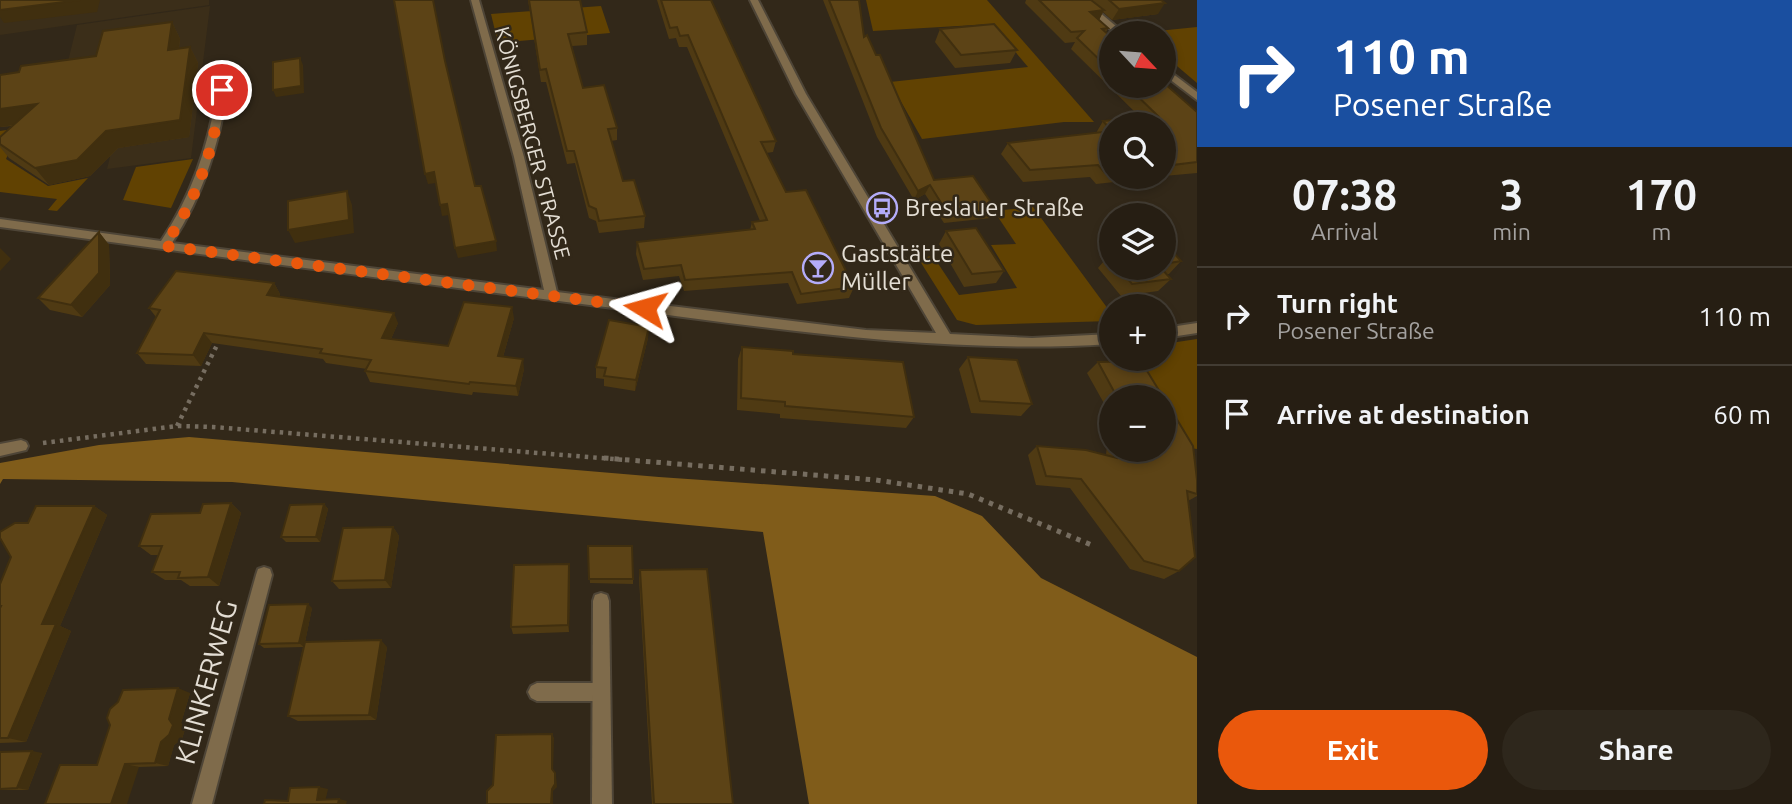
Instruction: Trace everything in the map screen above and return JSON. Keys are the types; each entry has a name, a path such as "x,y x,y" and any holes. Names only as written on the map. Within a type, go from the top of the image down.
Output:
{"street":[{"name":"KÖNIGSBERGER STRASSE","path":"475,0 519,157 552,296"},
{"path":"754,0 801,94 947,340"},
{"path":"1080,0 1105,21"},
{"path":"1176,79 1197,97"},
{"path":"164,246 181,222 205,173 218,121 222,90"},
{"path":"0,223 831,331 1032,343 1099,340"},
{"path":"1176,331 1197,328"},
{"path":"0,450 21,446"},
{"name":"KLINKERWEG","path":"202,804 264,575"},
{"path":"601,601 602,804"},
{"path":"537,692 601,692"}],"path":[{"path":"177,426 225,329"},
{"path":"21,446 177,426 876,480 968,494 1094,546"}],"shaded area":[{"path":"0,0 209,0 209,5 0,35"},
{"path":"866,0 987,0 1094,122 1064,122 922,139 890,82 1028,67 992,24 873,31"},
{"path":"210,6 191,158 107,169 110,157 91,140 47,146 77,25"},
{"path":"601,6 610,33 498,43 491,14"},
{"path":"1197,27 1197,83 1176,65 1176,29"},
{"path":"20,128 6,159 48,186 88,178 57,211 48,210 57,199 0,192 0,131"},
{"path":"193,159 171,208 123,200 136,167"},
{"path":"1033,207 1099,297 1099,321 976,325 957,320 918,258 933,256 959,295 1017,288 991,245 1016,244 994,211"},
{"path":"1197,339 1197,449 1189,448 1176,426 1176,385 1152,385 1144,371 1176,371 1176,342"},
{"path":"189,437 659,477 935,496 982,516 1041,578 1197,657 1197,804 809,804 763,532 232,482 3,479 0,484 0,463 99,445"}],"building":[{"path":"0,0 80,0 0,10"},
{"path":"394,0 433,0 475,186 481,186 496,241 455,248 447,204 440,205 434,172 425,174"},
{"path":"529,0 580,0 587,32 568,34 583,88 604,85 617,128 608,129 623,181 634,180 645,216 599,221 596,209 589,206 574,151 567,151 546,69 540,70"},
{"path":"661,0 711,0 776,141 761,142 786,192 806,190 854,287 801,294 792,272 685,280 681,265 644,269 637,242 755,229 752,222 767,220 688,35 680,36 677,27 670,28"},
{"path":"829,0 859,0 864,37 867,35 876,55 880,55 934,180 973,176 996,210 948,214 930,185 918,191 881,128"},
{"path":"1039,0 1091,0 1104,10 1090,12 1100,21 1099,59 1077,38 1084,31 1071,32"},
{"path":"1109,0 1161,0 1165,3 1119,9"},
{"path":"172,22 168,50 190,47 180,120 106,131 77,160 35,168 0,144 0,137 37,104 0,109 0,75 19,72 21,66 96,56 103,31"},
{"path":"994,24 1017,50 961,55 940,29"},
{"path":"300,58 301,86 273,90 273,62"},
{"path":"1176,94 1197,112 1197,162 1176,165 1176,112 1154,112 1139,98 1176,98"},
{"path":"1099,132 1099,166 1030,170 1008,143"},
{"path":"347,191 349,220 288,230 288,201"},
{"path":"976,228 1004,271 972,274 946,231"},
{"path":"99,232 99,273 71,305 38,298"},
{"path":"176,271 274,283 267,295 394,313 382,338 448,346 464,302 512,307 498,356 523,359 516,386 469,384 365,371 371,360 320,353 322,349 204,333 193,355 137,353 160,310 149,308"},
{"path":"1129,280 1163,280 1132,284"},
{"path":"609,320 649,327 636,380 604,376 606,368 596,367"},
{"path":"742,347 793,351 793,354 903,362 914,417 785,406 785,402 741,398"},
{"path":"968,357 1017,360 1032,404 980,401"},
{"path":"1103,371 1147,371 1156,385 1110,385"},
{"path":"1176,418 1193,446 1197,494 1187,491 1195,557 1179,571 1144,561 1081,479 1046,476 1037,446 1099,453 1099,462 1176,462"},
{"path":"231,503 208,577 178,578 180,572 152,572 162,546 139,546 151,514 200,513 203,504"},
{"path":"324,504 316,537 281,537 290,505"},
{"path":"36,506 94,506 42,624 56,624 8,738 0,738 0,584 11,557 0,538 0,532 15,523 28,523"},
{"path":"393,527 385,580 332,581 343,528"},
{"path":"588,546 632,546 633,579 589,579"},
{"path":"569,564 568,625 511,627 514,565"},
{"path":"707,569 733,804 654,804 640,570"},
{"path":"308,604 299,643 259,644 269,605"},
{"path":"381,640 369,715 288,716 305,642"},
{"path":"178,688 169,719 173,725 169,735 161,742 155,763 125,764 111,804 45,804 60,765 97,765 110,725 107,718 110,709 118,702 123,690"},
{"path":"552,734 555,784 551,804 487,804 487,791 493,785 496,735"},
{"path":"32,751 17,788 0,789 0,752"},
{"path":"319,787 317,800 339,799 338,804 264,804 265,800 288,801 290,788"}],"place":[{"name":"Breslauer Straße","path":"882,208"},
{"name":"Gaststätte Müller","path":"818,268"}],"route":[{"path":"222,90 218,121 205,173 181,222 164,246 645,308"}]}
